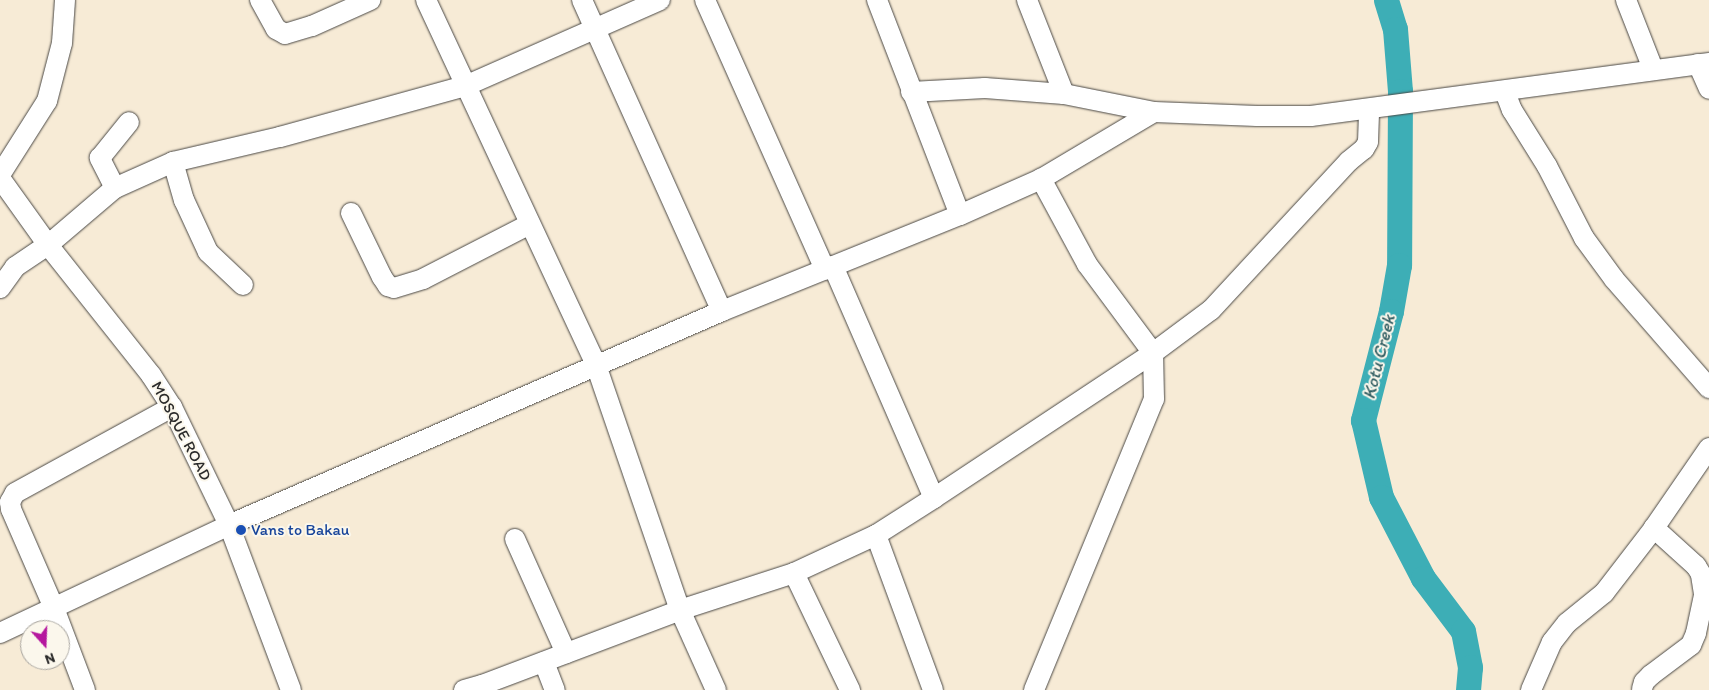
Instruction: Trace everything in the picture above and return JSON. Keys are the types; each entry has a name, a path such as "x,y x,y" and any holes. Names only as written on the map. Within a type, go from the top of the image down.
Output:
{"street":[{"path":"0,177 48,101 62,43 65,0"},
{"path":"260,0 276,29 285,34 312,26 370,0"},
{"path":"426,0 596,365 680,610 716,690"},
{"path":"582,0 722,312"},
{"path":"0,288 15,267 48,245 115,188 173,162 280,137 465,86 660,0"},
{"path":"704,0 829,267 934,498"},
{"path":"877,0 960,216"},
{"path":"1027,0 1064,94"},
{"path":"1626,0 1653,69"},
{"path":"912,92 985,88 1064,94 1154,112 1302,116 1505,92 1704,63 1709,89"},
{"path":"1505,92 1512,110 1547,166 1584,238 1614,280 1709,388"},
{"path":"464,690 544,662 680,610 794,573 876,535 934,498 1152,353 1211,310 1349,161 1364,149 1368,142 1369,109"},
{"path":"0,633 228,525 596,365 829,267 960,216 1041,180 1154,112"},
{"path":"115,188 100,158 128,122"},
{"path":"173,162 184,200 208,252 243,285"},
{"name":"MOSQUE ROAD","path":"0,177 48,245 151,375 172,407 228,525 291,690"},
{"path":"1034,690 1154,399 1152,353 1087,264 1041,180"},
{"path":"351,213 382,277 388,286 394,288 423,279 530,224"},
{"path":"84,690 54,608 11,509 10,502 15,493 172,407"},
{"path":"1531,690 1552,642 1567,623 1604,593 1654,528 1709,448"},
{"path":"1642,689 1644,682 1651,675 1691,645 1696,633 1704,594 1704,582 1696,566 1654,528"},
{"path":"876,535 933,690"},
{"path":"515,539 566,653"},
{"path":"794,573 850,690"},
{"path":"544,662 555,690"}],"waterway":[{"name":"Kotu Creek","path":"1386,0 1395,29 1400,91 1399,265 1391,311 1363,420 1381,497 1423,578 1463,631 1470,667 1468,690"}],"place":[{"name":"Vans to Bakau","path":"241,530"}]}
